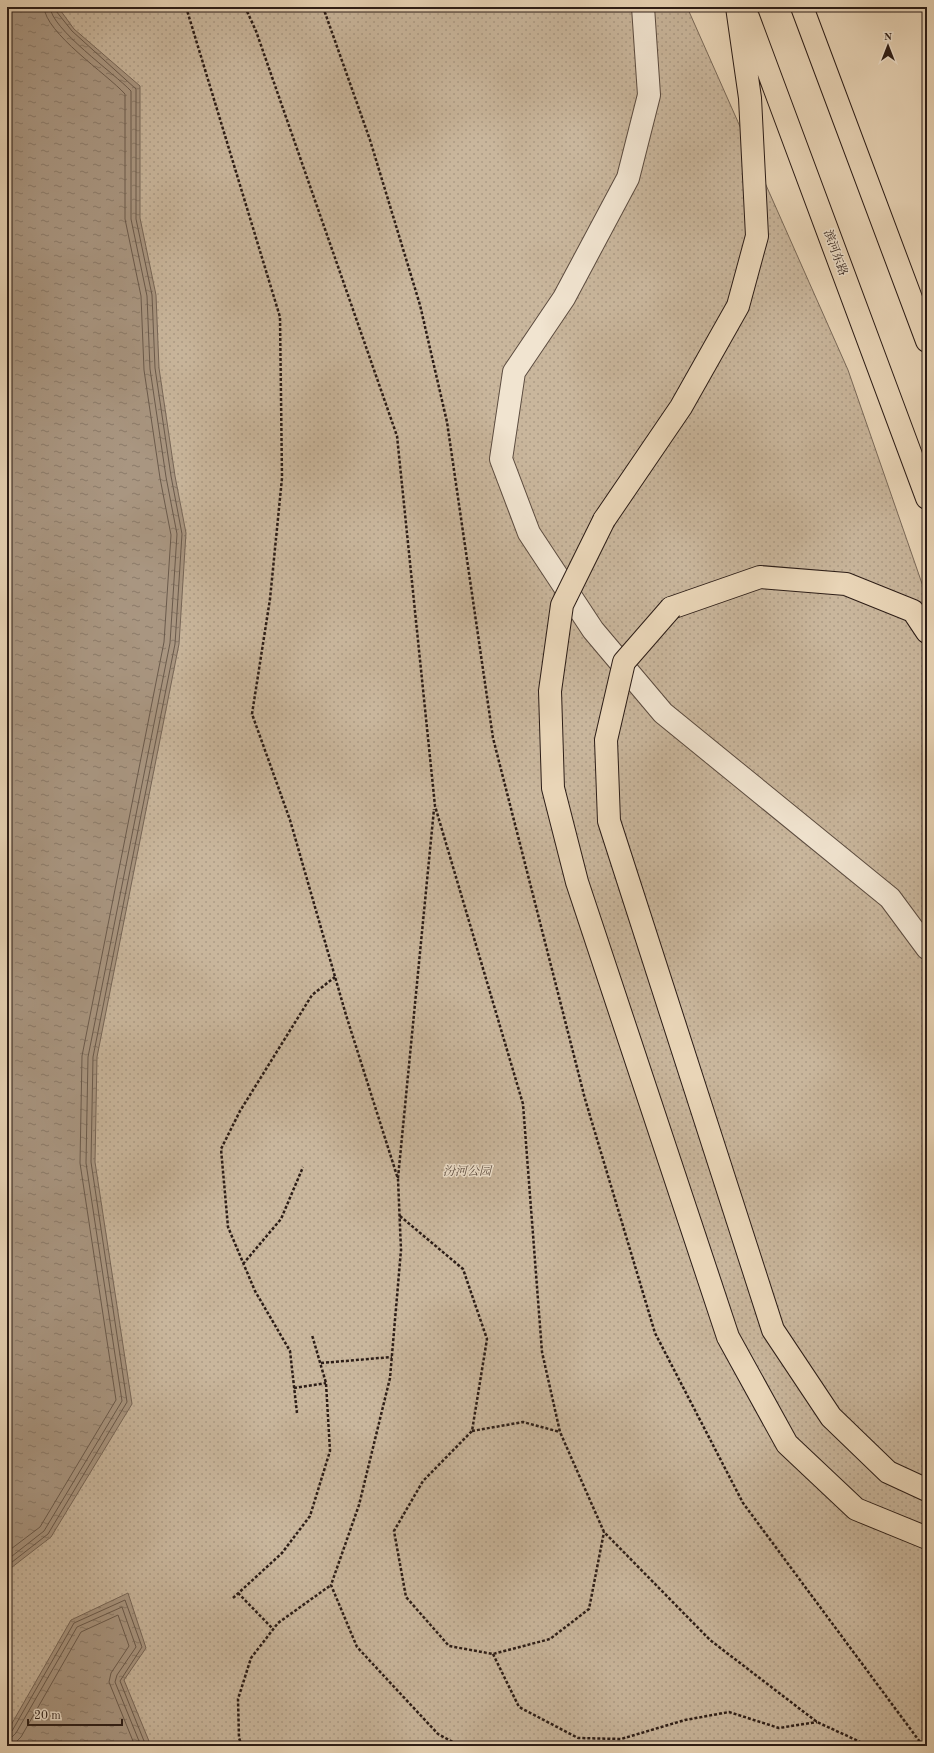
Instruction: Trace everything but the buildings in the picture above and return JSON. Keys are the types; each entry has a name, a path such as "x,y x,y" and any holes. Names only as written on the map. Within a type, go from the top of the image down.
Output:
{"highway":[{"path":"737,7 750,98 757,236 738,306 681,407 604,520 562,606 550,691 553,788 577,882 728,1337 787,1444 856,1509 927,1538"},
{"name":"滨河东路","path":"744,7 927,498"},
{"path":"802,7 927,341"},
{"path":"927,632 913,611 846,584 760,577 671,608 624,662 606,740 609,821 773,1330 831,1417 888,1472 927,1490"}],"lane":[{"path":"643,7 649,95 628,178 564,298 514,372 501,459 529,534 593,630 663,713 890,898 927,948"}],"path":[{"path":"186,7 280,317 282,478 270,599 252,714 290,820 335,977 398,1179"},
{"path":"245,7 256,31 397,436 434,806 523,1104 542,1352 560,1432 604,1532 710,1640 817,1722 869,1746"},
{"path":"242,1746 239,1738 238,1699 251,1658 278,1623 331,1585 358,1505 390,1378 401,1250 398,1179 434,806"},
{"path":"297,1413 290,1351 255,1291 228,1227 221,1149 240,1111 312,995 335,977"},
{"path":"243,1264 281,1219 303,1167"},
{"path":"399,1216 463,1269 487,1339 472,1431 423,1481 394,1531 406,1597 449,1646 493,1654 550,1639 589,1609 604,1532"},
{"path":"233,1598 282,1553 310,1516 330,1450 326,1383 312,1335"},
{"path":"320,1363 392,1357"},
{"path":"294,1388 326,1383"},
{"path":"472,1431 522,1422 560,1432"},
{"path":"331,1585 357,1647 438,1734 460,1746"},
{"path":"238,1593 273,1629"},
{"path":"493,1654 519,1707 578,1738 621,1739 685,1720 729,1712 779,1728 817,1722"}],"green space":[{"name":"汾河公园","path":"7,7 687,7 848,370 927,598 927,1746 7,1746"}],"water":[{"path":"7,7 58,7 74,29 140,86 140,218 156,295 159,368 175,476 186,533 179,644 97,1057 95,1162 132,1404 51,1537 7,1571"},
{"path":"128,1593 146,1648 124,1680 151,1746 7,1746 7,1732 71,1620"}]}
